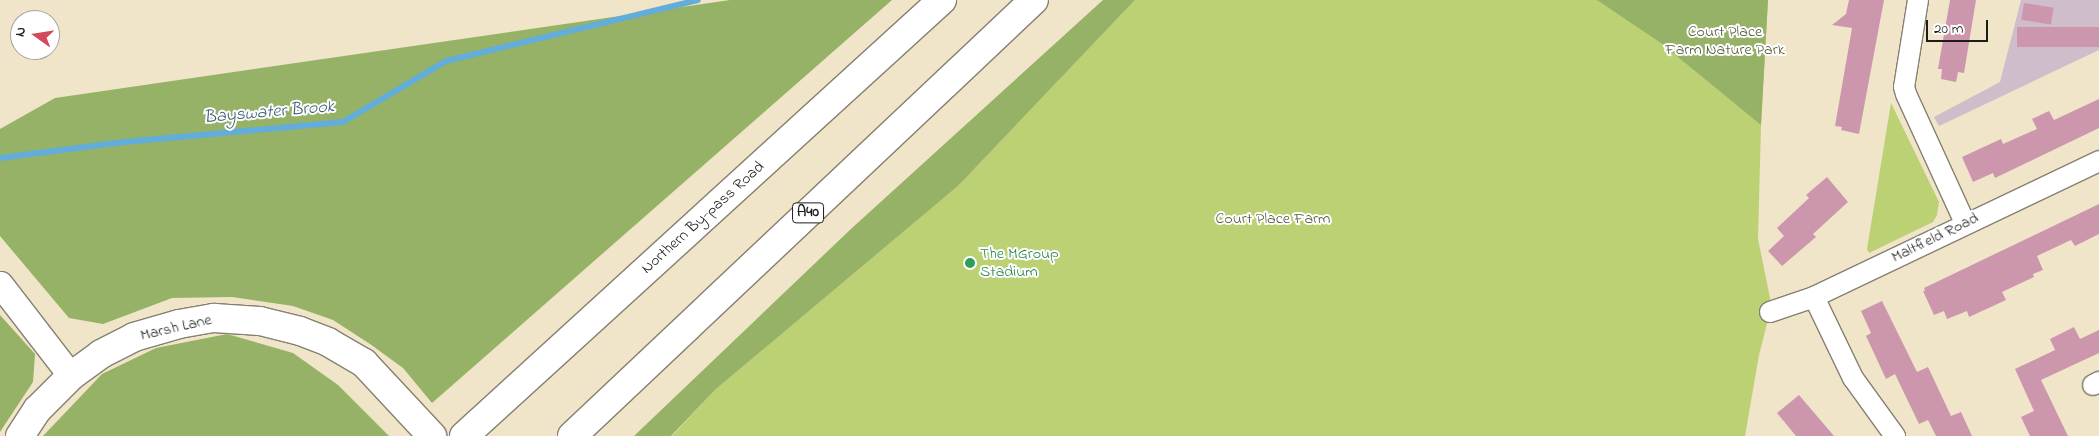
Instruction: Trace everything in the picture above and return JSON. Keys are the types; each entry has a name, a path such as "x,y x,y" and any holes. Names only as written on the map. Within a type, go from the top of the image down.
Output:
{"main road":[{"name":"Northern By-pass Road","path":"464,436 942,0"},
{"name":"A40","path":"576,433 1034,0"},
{"name":"Marsh Lane","path":"20,436 37,410 71,376 101,354 134,338 179,324 214,318 260,321 300,331 328,342 364,363 432,436"}],"street":[{"path":"1918,0 1904,87 1965,224"},
{"name":"Maltfield Road","path":"1770,312 1814,297 2099,161"},
{"path":"0,284 71,376"},
{"path":"1814,297 1853,378 1895,436"}],"shaded area":[{"path":"2021,0 2099,0 2099,50 1939,126 1934,117 2000,82"}],"green space":[{"path":"730,0 892,0 432,403 403,368 370,344 333,320 293,306 232,297 172,298 103,324 69,318 0,236 0,129 55,98"},
{"path":"1103,0 1135,0 958,186 716,389 671,436 634,436 852,228"},
{"name":"Court Place Farm","path":"1135,0 1768,0 1761,125 1758,239 1770,298 1770,312 1759,355 1745,436 672,436 716,389 958,186"},
{"name":"Court Place Farm Nature Park","path":"1597,0 1768,0 1761,125 1661,43"},
{"path":"1891,103 1939,202 1937,215 1933,222 1869,253 1867,249"},
{"path":"0,315 35,354 33,382 0,432"},
{"path":"227,334 293,353 338,385 389,436 43,436 102,374 156,348"}],"building":[{"path":"1849,0 1884,0 1859,134 1841,130 1842,127 1835,126 1852,28 1832,25 1846,14"},
{"path":"1950,0 1976,0 1964,73 1958,72 1956,82 1941,79 1942,69 1938,69"},
{"path":"2024,3 2054,8 2051,24 2021,20"},
{"path":"2017,27 2099,27 2099,47 2017,47"},
{"path":"2099,99 2099,128 1995,178 1993,173 1973,182 1962,157 2001,139 2003,144 2037,129 2032,119 2049,111 2054,120"},
{"path":"1827,177 1848,202 1813,234 1816,237 1782,266 1768,251 1784,236 1777,228 1809,198 1806,195"},
{"path":"2099,204 2099,234 2075,246 2071,240 2037,256 2043,270 2033,274 2034,277 2002,292 2006,300 1969,317 1967,311 1947,319 1944,311 1934,315 1923,291 1925,291 1924,288"},
{"path":"1882,301 1917,372 1928,367 1951,416 1961,412 1972,436 1936,436 1928,420 1919,424 1895,374 1886,379 1866,336 1871,333 1861,311"},
{"path":"2074,327 2080,339 2099,330 2099,353 2041,380 2068,436 2030,436 2021,417 2034,411 2015,369 2055,350 2050,339"},
{"path":"1799,395 1834,436 1796,436 1777,413"}],"waterway":[{"name":"Bayswater Brook","path":"0,158 124,142 343,122 446,61 698,0"}],"place":[{"name":"The MGroup Stadium","path":"970,263"}]}
